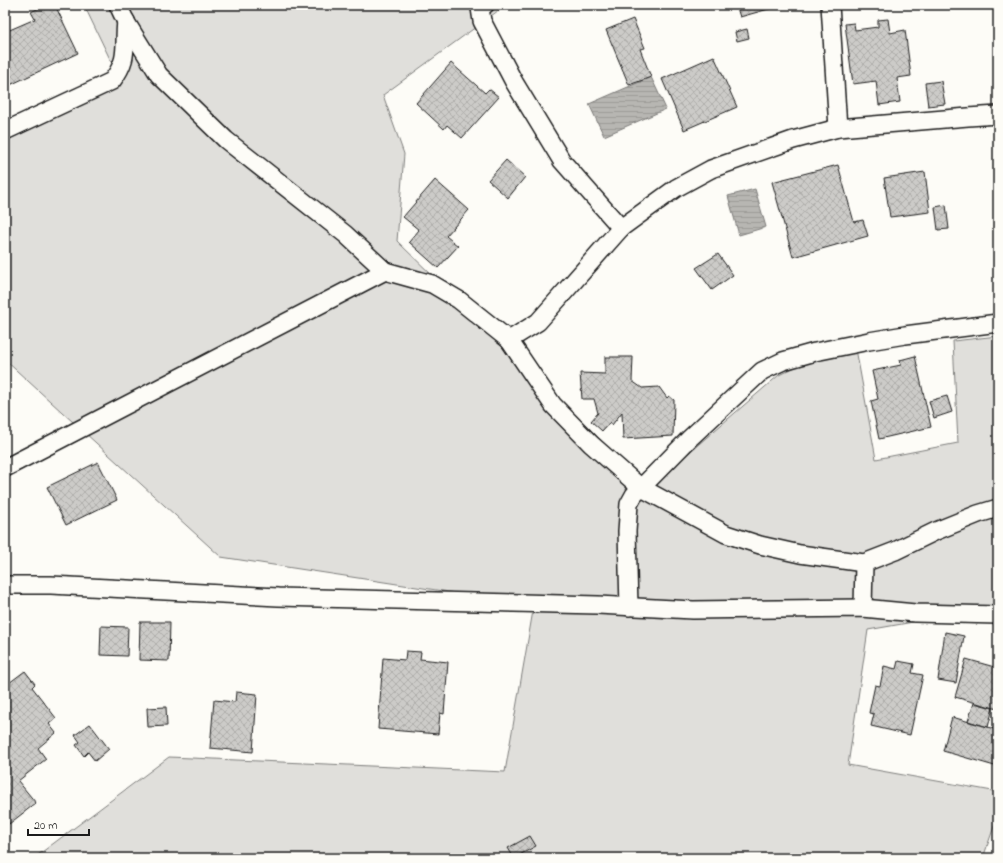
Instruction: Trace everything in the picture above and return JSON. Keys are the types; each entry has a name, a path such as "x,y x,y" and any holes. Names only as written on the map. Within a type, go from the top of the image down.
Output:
{"street":[{"path":"118,5 126,22 159,75 226,140 345,234 385,271 432,284 459,300 509,340 553,405 591,444 640,487 726,534 800,554 864,563 896,551 936,531 978,514 998,508"},
{"path":"5,131 112,81 121,70 126,53 126,22 131,5"},
{"path":"485,5 480,8 482,21 522,95 562,160 621,228"},
{"path":"830,5 838,128"},
{"path":"509,340 538,322 621,228 676,188 711,169 793,140 838,128 968,116 998,115"},
{"path":"5,468 385,271"},
{"path":"628,607 627,531 629,504 634,495 640,487 762,371 783,361 815,352 868,341 998,323"},
{"path":"863,608 864,563"},
{"path":"5,585 59,586 278,597 693,610 863,608 915,613 998,615"}],"shaded area":[{"path":"84,5 506,5 383,95 404,154 397,241 649,487 779,375 854,338 876,459 958,443 953,341 998,336 998,607 868,630 848,765 998,792 998,815 983,858 34,858 169,757 505,772 534,605 221,557 5,360 5,136 121,82"},
{"path":"651,77 666,109 604,136 589,104"},
{"path":"755,189 766,227 739,235 728,196"}],"building":[{"path":"45,5 55,5 78,53 10,85 5,74 5,32 35,19 31,12"},
{"path":"736,5 783,5 740,17"},
{"path":"633,19 645,48 640,49 651,77 629,85 606,30"},
{"path":"888,19 890,33 905,30 911,76 897,78 900,102 879,105 876,81 853,84 845,24 854,23 855,30 878,27 878,20"},
{"path":"747,29 749,38 737,41 735,32"},
{"path":"714,56 737,107 684,130 662,79"},
{"path":"451,63 485,93 489,89 499,97 462,138 447,125 444,129 416,103"},
{"path":"941,81 945,104 928,106 925,83"},
{"path":"506,160 525,177 508,198 488,180"},
{"path":"838,165 854,222 863,220 868,236 793,257 772,182"},
{"path":"925,172 930,212 890,217 884,178"},
{"path":"435,180 469,210 446,236 458,246 438,268 409,242 419,230 403,217"},
{"path":"946,205 949,229 938,230 935,207"},
{"path":"718,254 733,275 712,290 696,268"},
{"path":"915,356 931,427 879,439 871,401 878,399 872,371 901,365 900,360"},
{"path":"605,357 633,357 632,381 642,388 659,387 667,398 669,396 674,400 673,436 623,439 622,412 612,425 610,422 602,431 591,421 598,413 594,399 582,399 580,373 605,374"},
{"path":"947,396 952,412 934,418 929,401"},
{"path":"98,462 117,500 66,525 47,487"},
{"path":"140,622 170,622 169,661 139,660"},
{"path":"101,626 128,627 127,656 100,655"},
{"path":"945,632 964,636 956,683 938,680"},
{"path":"406,651 421,652 420,659 448,662 444,714 440,713 438,734 378,729 383,658 405,660"},
{"path":"966,659 998,668 998,709 955,697"},
{"path":"898,661 914,664 912,673 923,675 910,735 871,726 874,714 869,713 875,685 880,686 884,666 896,669"},
{"path":"25,671 35,684 32,687 56,718 49,724 56,733 38,748 46,759 18,781 36,803 9,824 5,819 5,686"},
{"path":"236,692 257,694 253,752 210,748 214,700 235,702"},
{"path":"974,703 993,708 988,727 968,721"},
{"path":"166,707 167,726 148,727 147,708"},
{"path":"952,717 998,730 998,767 943,751"},
{"path":"90,724 109,749 95,761 88,752 84,756 76,745 80,742 75,735"},
{"path":"530,836 536,846 514,858 508,848"}]}
